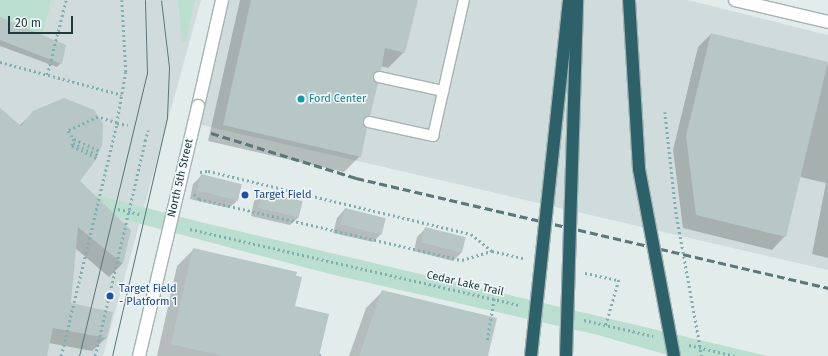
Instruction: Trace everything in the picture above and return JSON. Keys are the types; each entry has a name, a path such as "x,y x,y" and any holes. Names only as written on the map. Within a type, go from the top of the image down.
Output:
{"highway":[{"path":"531,356 569,0"},
{"path":"566,356 577,0"},
{"path":"629,0 639,169 674,356"}],"street":[{"name":"North 5th Street","path":"139,356 222,0"},
{"path":"734,0 828,22"}],"lane":[{"path":"369,122 433,136 464,0"},
{"path":"379,77 443,91"}],"path":[{"path":"47,75 66,0"},
{"path":"61,356 117,123 122,95 127,48 122,0"},
{"path":"0,62 122,95"},
{"path":"664,112 676,212 702,356"},
{"path":"74,141 72,146 98,155 74,141 68,131 70,128 98,116 117,123 128,125"},
{"path":"95,356 148,130"},
{"path":"194,172 208,171 471,234 492,251 530,260"},
{"path":"188,189 199,199 462,260 492,251"},
{"path":"118,210 139,214"},
{"name":"Cedar Lake Trail","path":"190,229 524,306"},
{"path":"582,272 619,280 606,325"},
{"path":"487,340 494,299"},
{"path":"576,318 659,338"},
{"path":"682,343 735,356"},
{"path":"319,355 323,356"}],"shaded area":[{"path":"0,0 201,0 103,356 0,356"},
{"path":"220,0 688,0 828,35 828,270 189,122"}],"green space":[{"path":"0,0 51,0 42,37 0,17"},
{"path":"178,0 195,0 186,42 182,41"},
{"path":"64,98 94,110 103,124 102,145 95,161 80,180 93,194 200,222 767,356 671,356 598,335 330,274 107,215 76,225 71,298 64,330 53,328 0,356 0,108 21,126 33,111"}],"building":[{"name":"Ford Center","path":"251,0 418,0 405,53 385,48 381,71 373,75 378,83 370,116 363,120 367,128 361,157 223,125"},
{"path":"0,17 66,45 62,64 0,40"},
{"path":"711,33 828,62 786,237 696,215 686,136"},
{"path":"64,98 94,110 103,124 102,145 95,161 80,181 131,230 123,264 78,227 71,303 113,312 107,338 53,328 47,356 0,356 0,108 21,126 33,111"},
{"path":"201,174 242,184 238,201 197,190"},
{"path":"262,191 303,201 299,218 258,207"},
{"path":"345,208 386,218 382,235 341,224"},
{"path":"425,227 466,237 462,253 421,243"},
{"path":"193,248 297,272 296,276 302,277 295,306 329,314 319,356 222,356 171,344"},
{"path":"382,290 497,318 488,356 359,356"}],"tram line":[{"path":"79,356 147,73 145,0"},
{"path":"112,356 167,117 169,67 161,0"}],"railway":[{"path":"211,133 356,178 828,288"}],"place":[{"name":"Ford Center","path":"301,99"},
{"name":"Target Field","path":"245,195"},
{"name":"Target Field - Platform 1","path":"110,296"}]}
